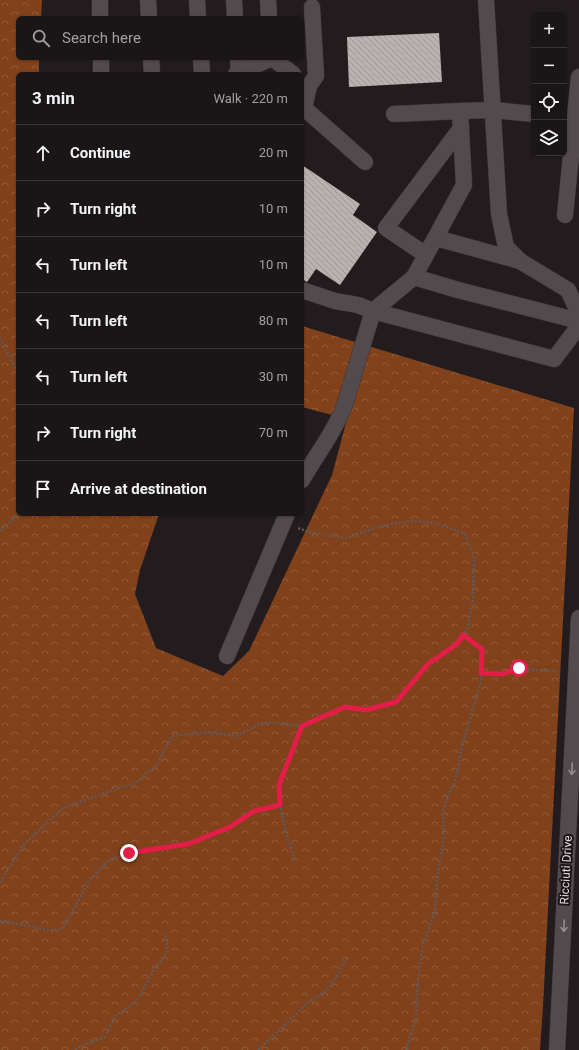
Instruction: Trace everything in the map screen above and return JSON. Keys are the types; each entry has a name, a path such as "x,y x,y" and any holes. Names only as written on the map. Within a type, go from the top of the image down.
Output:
{"street":[{"path":"100,0 100,16"},
{"path":"148,0 149,16"},
{"path":"197,0 198,16"},
{"path":"234,0 235,16"},
{"path":"268,0 269,16"},
{"path":"486,0 499,214 506,247 520,261 568,290 579,314"},
{"path":"312,7 316,76 306,83 304,108 365,162"},
{"path":"101,60 101,72"},
{"path":"151,60 152,72"},
{"path":"201,60 202,72"},
{"path":"237,68 265,60"},
{"path":"275,60 290,72"},
{"path":"565,215 569,117 579,77"},
{"path":"394,114 493,110 531,114"},
{"path":"304,476 340,418 373,311 414,277 464,185 460,111"},
{"path":"426,255 386,228 461,128"},
{"path":"436,238 520,261"},
{"path":"414,277 465,292 579,321"},
{"path":"304,291 335,301 358,305 373,311 554,359 579,326"},
{"path":"228,656 285,518"},
{"name":"Ricciuti Drive","path":"557,1050 579,618"}],"path":[{"path":"0,338 16,370"},
{"path":"0,531 17,516"},
{"path":"0,882 25,843 63,808 136,783 157,765 172,736 209,732 236,736 264,722 302,726 345,707 366,710 396,702 428,664 457,644 468,628 473,599 474,556 465,534 436,523 411,522 380,526 346,538 309,532 285,518"},
{"path":"406,1050 416,1019 418,981 423,944 436,912 437,881 444,837 443,809 456,777 462,746 481,681 482,649 463,635"},
{"path":"481,673 502,674 519,668 557,671"},
{"path":"295,860 287,837 280,805 279,785 302,726"},
{"path":"0,921 50,931 63,928 91,878 109,860 129,853 188,844 230,827 254,811 280,805"},
{"path":"75,1050 81,1046 105,1037 115,1016 137,1000 154,970 168,951 165,933"},
{"path":"258,1050 306,1004 326,991 337,976 346,958"}],"green space":[{"path":"0,0 42,0 41,16 16,16 16,60 39,60 39,72 16,72 16,516 158,516 140,570 135,594 156,648 223,676 249,651 332,475 347,419 304,408 304,327 574,408 540,1050 0,1050"}],"building":[{"path":"439,33 442,82 349,87 347,37"},
{"path":"304,166 360,204 353,215 377,232 340,285 316,269 307,282 304,280"}],"route":[{"path":"129,853 188,844 230,827 254,811 280,805 279,785 302,726 345,707 366,710 396,702 428,664 457,644 463,635 482,649 481,673 502,674 519,668"}]}
